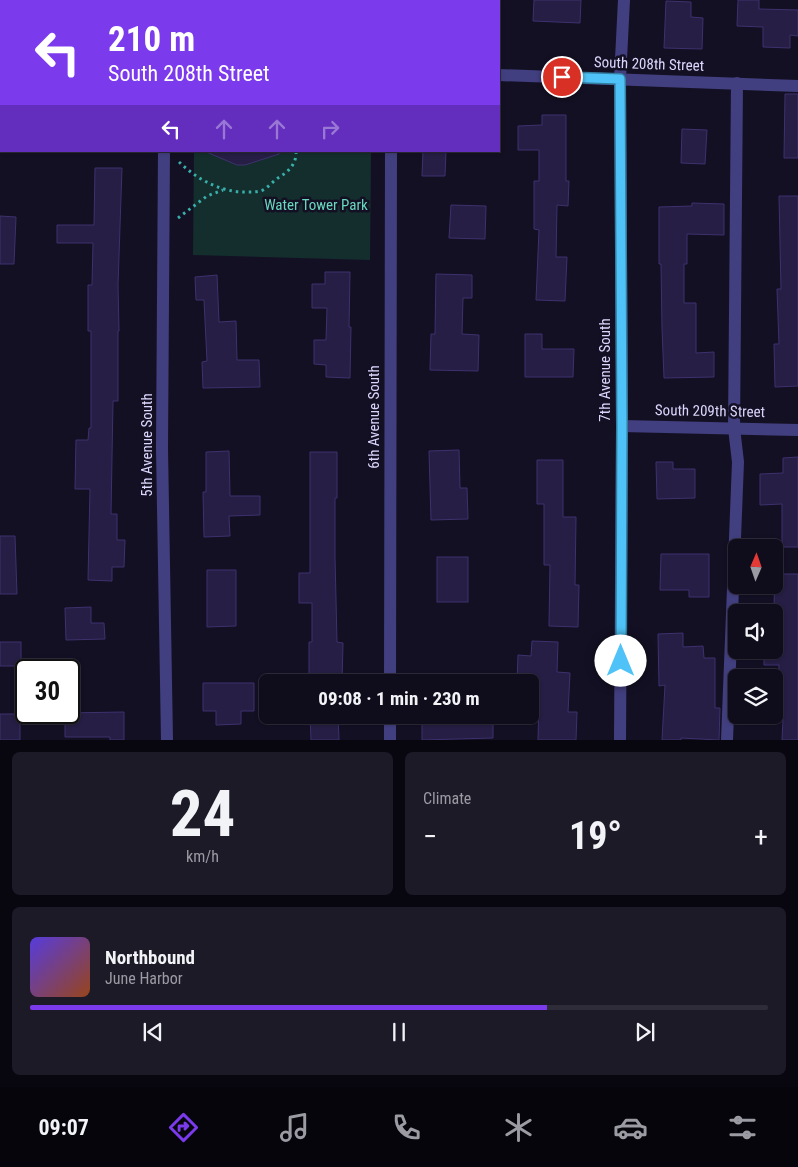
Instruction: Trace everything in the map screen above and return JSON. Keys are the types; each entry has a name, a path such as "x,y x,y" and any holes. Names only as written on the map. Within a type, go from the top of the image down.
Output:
{"street":[{"name":"7th Avenue South","path":"620,740 622,426 620,79 624,0"},
{"name":"South 208th Street","path":"500,75 798,86"},
{"path":"726,740 738,462 734,428 737,84"},
{"name":"6th Avenue South","path":"390,674 391,152"},
{"name":"5th Avenue South","path":"167,740 162,448 164,228 169,154"},
{"name":"South 209th Street","path":"622,426 798,430"},
{"path":"390,724 390,740"}],"path":[{"path":"169,154 203,181 224,190 243,192 261,191 289,171 296,152"},
{"path":"164,228 207,196 224,190"}],"green space":[{"name":"Water Tower Park","path":"194,152 371,152 370,260 193,255"}],"building":[{"path":"534,0 581,0 580,23 533,21"},
{"path":"738,0 759,0 759,9 798,10 798,36 790,35 790,48 763,47 763,27 737,26"},
{"path":"666,1 691,2 691,17 703,18 702,49 664,48"},
{"path":"785,94 798,94 798,158 784,158"},
{"path":"542,115 566,115 566,181 569,181 568,206 557,205 556,257 567,257 565,301 536,300 539,230 534,229 534,181 539,181 539,150 518,150 518,126 542,125"},
{"path":"682,129 707,130 705,164 681,163"},
{"path":"206,152 279,152 279,154 245,165 237,165"},
{"path":"423,152 446,152 445,176 422,176"},
{"path":"95,168 122,168 118,285 118,401 113,401 111,514 117,514 117,540 125,540 124,567 112,567 112,581 88,580 90,489 75,489 76,440 88,440 89,428 91,428 91,331 88,331 88,285 92,285 93,243 57,243 57,225 94,225"},
{"path":"779,196 798,196 798,386 775,387 774,344 779,344 777,289 781,289"},
{"path":"692,203 724,204 724,235 687,234 687,264 684,264 684,303 696,303 696,353 714,352 714,377 664,378 661,264 659,264 659,207 692,206"},
{"path":"451,205 486,206 485,239 449,238"},
{"path":"0,216 16,217 14,264 0,264"},
{"path":"325,272 350,272 350,378 326,377 326,365 314,364 314,340 326,340 327,308 312,308 312,284 325,284"},
{"path":"436,274 472,275 472,298 463,298 462,334 479,335 478,371 430,370 431,334 435,334"},
{"path":"217,275 219,322 236,321 237,360 259,360 260,387 203,388 202,362 207,361 204,300 196,300 195,277"},
{"path":"525,334 542,334 542,349 574,349 573,377 525,377"},
{"path":"459,450 460,488 467,488 468,519 431,520 429,451"},
{"path":"229,451 230,496 260,496 260,515 229,516 230,536 204,537 203,492 206,492 206,452"},
{"path":"310,452 337,452 335,557 337,642 343,643 342,674 309,674 309,642 312,642 312,603 299,603 299,573 310,573"},
{"path":"798,457 798,547 783,547 782,504 760,505 760,474 783,473 783,458"},
{"path":"537,460 563,460 563,517 576,517 575,585 579,585 578,627 549,626 550,565 544,565 544,504 537,504"},
{"path":"656,462 673,462 673,469 695,469 695,498 657,499"},
{"path":"0,536 15,536 17,594 0,594"},
{"path":"661,554 709,554 709,597 689,597 689,590 660,590"},
{"path":"437,557 468,557 468,602 437,602"},
{"path":"207,570 236,570 236,626 207,627"},
{"path":"783,574 798,574 798,740 782,740 783,669 779,669 779,665 764,665 764,659 783,659 783,604 774,604 774,594 783,594"},
{"path":"91,607 91,623 104,623 105,639 66,640 65,608"},
{"path":"683,633 683,647 703,646 704,658 715,658 715,708 720,708 719,740 681,738 681,740 662,740 665,685 659,686 658,634"},
{"path":"532,641 558,642 557,672 570,673 568,712 577,712 576,740 538,740 539,674 517,674 518,655 531,656"},
{"path":"0,642 21,642 21,659 15,659 15,666 0,666"},
{"path":"203,683 254,683 254,711 241,711 241,724 216,725 216,711 203,711"},
{"path":"124,712 124,740 110,740 110,737 65,737 65,724 80,724 80,713"},
{"path":"0,714 15,714 15,724 20,724 20,740 0,740"},
{"path":"310,724 338,724 339,740 311,740"},
{"path":"422,724 493,724 493,738 422,740"}],"route":[{"path":"562,77 620,79 621,661"}]}
